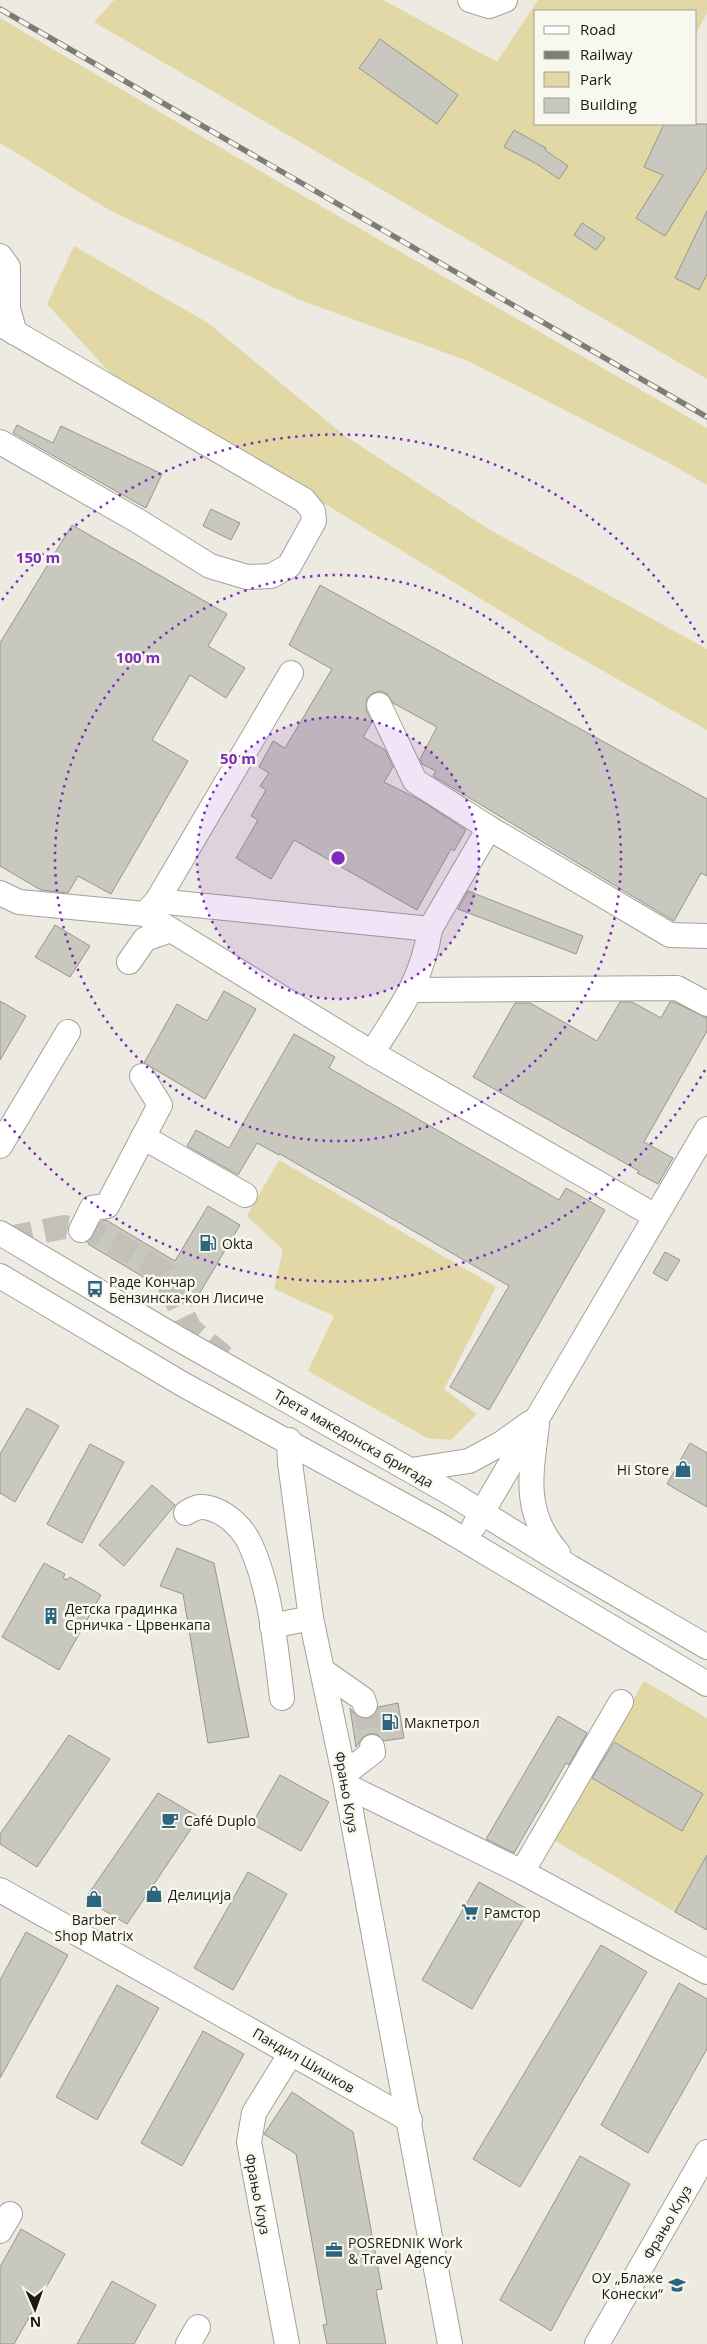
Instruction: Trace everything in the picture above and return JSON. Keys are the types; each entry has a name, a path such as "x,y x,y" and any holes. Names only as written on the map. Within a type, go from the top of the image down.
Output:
{"street":[{"path":"470,0 489,6 505,0"},
{"path":"0,256 8,266 8,328 304,500 313,511 314,521 289,566 271,576 247,577 210,566 138,521 0,442"},
{"path":"151,907 292,673"},
{"path":"379,705 415,781 489,828 670,935 707,936"},
{"path":"372,1053 412,990 428,945 430,929 489,828"},
{"path":"0,893 20,902 151,907 430,929"},
{"path":"151,907 170,930 372,1053 655,1216"},
{"path":"130,962 145,939 170,930"},
{"path":"412,990 677,988 707,1004"},
{"path":"0,1146 68,1032"},
{"path":"81,1230 92,1208 107,1206 160,1105 142,1076"},
{"path":"466,1541 481,1512 707,1129"},
{"path":"143,1137 246,1195"},
{"name":"Трета македонска бригада","path":"0,1233 177,1338 411,1470 570,1567 707,1647"},
{"path":"0,1276 184,1385 289,1452 466,1541 707,1684"},
{"path":"411,1470 469,1461 502,1443 538,1418"},
{"path":"538,1418 530,1496 534,1511 546,1538 570,1567"},
{"name":"Фрањо Клуз","path":"289,1452 311,1618 346,1780 410,2120"},
{"path":"186,1513 196,1506 207,1507 222,1513 236,1525 250,1543 265,1592 272,1626 282,1698"},
{"path":"272,1626 311,1618"},
{"path":"323,1671 363,1699 364,1705"},
{"path":"522,1872 621,1702"},
{"path":"372,1747 373,1752 346,1780 707,1972"},
{"name":"Пандил Шишков","path":"0,1890 410,2120"},
{"name":"Фрањо Клуз","path":"287,2344 249,2142 254,2113 291,2053"},
{"path":"410,2120 450,2344"},
{"name":"Фрањо Клуз","path":"597,2344 707,2152"}],"green space":[{"path":"114,0 383,0 497,62 538,0 707,0 707,13 697,32 697,10 534,10 534,125 659,125 707,150 707,379 94,22"},
{"path":"0,18 272,178 707,428 707,485 669,463 468,361 300,300 109,210 0,143"},
{"path":"74,246 208,323 345,436 490,530 707,649 707,730 547,639 111,374 47,304"},
{"path":"279,1160 496,1287 444,1389 477,1414 451,1440 427,1438 308,1371 334,1316 274,1289 283,1250 247,1216"},
{"path":"644,1681 707,1718 707,1855 675,1912 550,1838 590,1777 682,1830 702,1794 610,1739"}],"building":[{"path":"380,39 458,95 437,124 359,68"},
{"path":"707,124 707,168 665,236 636,218 663,175 644,167 664,125"},
{"path":"514,130 546,148 545,150 568,166 559,179 537,164 504,147"},
{"path":"707,211 707,274 699,290 675,278"},
{"path":"582,223 605,238 596,250 574,235"},
{"path":"17,425 53,443 61,426 162,474 146,508 13,433"},
{"path":"211,509 240,523 231,540 203,526"},
{"path":"72,525 227,614 208,646 245,668 226,698 190,675 152,740 188,761 111,894 78,876 68,893 41,890 0,866 0,643"},
{"path":"320,585 707,799 707,876 701,873 674,921 433,776 436,771 422,764 420,759 437,727 393,703 387,694 381,691 373,693 367,698 366,710 372,722 363,737 385,750 393,767 384,782 420,800 466,830 454,851 451,849 417,910 294,840 271,879 236,858 258,820 251,816 266,790 260,786 269,773 259,767 273,741 285,748 332,669 289,645"},
{"path":"468,891 583,936 576,954 458,909"},
{"path":"55,925 90,946 70,977 35,957"},
{"path":"224,991 256,1009 205,1099 144,1063 177,1004 207,1021"},
{"path":"0,1001 26,1016 0,1060"},
{"path":"620,1002 632,1002 661,1018 670,1002 674,1002 707,1018 707,1031 644,1142 673,1158 658,1184 637,1173 639,1171 473,1077 515,1003 530,1003 597,1041"},
{"path":"294,1034 335,1057 329,1068 559,1200 566,1188 605,1210 489,1410 450,1387 509,1286 280,1154 257,1143 238,1175 187,1146 196,1130 229,1148"},
{"path":"208,1206 240,1225 192,1306 88,1244 102,1221 106,1220 175,1261"},
{"path":"665,1252 680,1260 667,1281 653,1273"},
{"path":"27,1408 59,1426 15,1502 0,1493 0,1454"},
{"path":"690,1443 707,1453 707,1507 667,1484"},
{"path":"90,1444 124,1462 82,1543 47,1524"},
{"path":"152,1485 175,1505 124,1566 99,1545"},
{"path":"177,1548 214,1563 249,1737 208,1743 183,1594 160,1586"},
{"name":"Детска градинка Срничка - Црвенкапа","path":"44,1563 65,1574 63,1578 67,1580 70,1577 101,1595 59,1670 2,1637"},
{"path":"398,1703 404,1738 384,1741 377,1734 369,1734 363,1737 356,1747 350,1708 356,1716 369,1718 376,1714 378,1707"},
{"path":"558,1716 587,1733 569,1765 566,1763 514,1853 486,1839"},
{"path":"69,1735 110,1759 37,1867 0,1844 0,1834"},
{"path":"614,1742 703,1794 682,1831 592,1778"},
{"path":"280,1775 329,1802 301,1851 252,1824"},
{"path":"158,1793 199,1817 127,1924 85,1899"},
{"path":"707,1855 707,1930 675,1912"},
{"path":"248,1872 287,1894 233,1990 194,1968"},
{"path":"479,1882 529,1910 472,2009 422,1980"},
{"path":"26,1932 68,1955 0,2078 0,1980"},
{"path":"601,1945 647,1972 520,2187 473,2159"},
{"path":"679,1983 707,1999 707,2049 648,2153 601,2125"},
{"path":"117,1985 159,2008 97,2120 56,2097"},
{"path":"203,2031 244,2054 182,2166 141,2143"},
{"path":"292,2092 353,2132 382,2289 376,2290 386,2344 327,2344 323,2325 327,2324 296,2154 264,2134"},
{"path":"580,2156 630,2184 551,2331 500,2300"},
{"path":"21,2229 65,2254 14,2344 0,2344 0,2267"},
{"path":"112,2281 156,2305 134,2344 77,2344"}],"tunnel":[{"path":"9,1238 64,1227 95,1232 162,1271 190,1329 224,1357"},
{"path":"365,1705 372,1747"}],"railway":[{"path":"0,9 707,417"}],"place":[{"name":"Okta","path":"208,1243"},
{"name":"Раде Кончар Бензинска-кон Лисиче","path":"95,1289"},
{"name":"Hi Store","path":"683,1469"},
{"name":"Детска градинка Срничка - Црвенкапа","path":"51,1616"},
{"name":"Макпетрол","path":"390,1722"},
{"name":"Café Duplo","path":"170,1820"},
{"name":"Делиција","path":"154,1894"},
{"name":"Barber Shop Matrix","path":"94,1899"},
{"name":"Рамстор","path":"470,1912"},
{"name":"POSREDNIK Work & Travel Agency","path":"334,2250"},
{"name":"ОУ „Блаже Конески“","path":"677,2285"}]}
